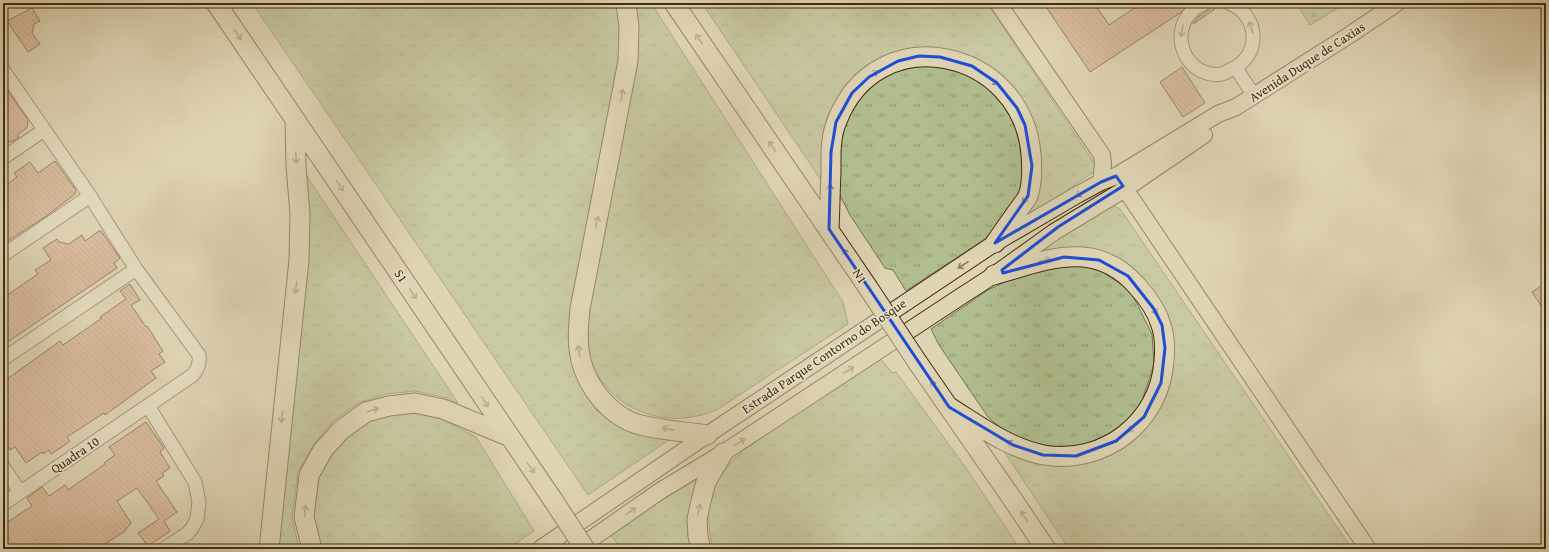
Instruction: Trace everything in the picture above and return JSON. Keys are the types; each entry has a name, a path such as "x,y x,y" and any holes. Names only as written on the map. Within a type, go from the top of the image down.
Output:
{"highway":[{"name":"S1","path":"216,3 585,549"},
{"path":"626,3 629,27 628,61 582,302 578,333 578,348 582,364 590,383 601,399 615,413 630,421 646,426 707,435"},
{"name":"N1","path":"674,3 1046,549"},
{"path":"829,229 832,138 836,122 852,93 880,69 898,61 919,56 940,57 972,66 997,83 1008,94 1025,125 1030,144 1032,166 1028,196 995,243"},
{"path":"269,549 299,260 300,214 296,166 295,119"},
{"path":"950,407 1013,445 1043,455 1076,456 1097,450 1116,441 1131,430 1144,417 1154,400 1161,383 1165,348 1162,326 1154,309 1142,292 1128,276 1113,265 1084,257 1064,257 1046,260 994,276"},
{"path":"312,549 304,517 309,475 323,450 341,430 366,412 389,406 415,403 443,409 508,436"},
{"path":"701,549 698,536 697,519 701,501 706,482 723,453"}],"main road":[{"path":"998,3 1102,155 1103,165 1117,183 1368,549"},
{"name":"Avenida Duque de Caxias","path":"1117,183 1170,144 1218,114 1236,107 1254,96 1348,36 1396,3"},
{"name":"Avenida Duque de Caxias","path":"1117,183 1219,126 1232,116 1236,107"},
{"name":"Estrada Parque Contorno do Bosque","path":"540,549 707,435 995,243 1117,183"},
{"name":"Estrada Parque Contorno do Bosque","path":"577,549 660,491 723,453 953,301 994,276 1117,183"}],"street":[{"path":"1205,3 1197,6 1187,16 1181,29 1181,43 1186,56 1195,67 1208,73 1222,74 1236,68 1247,59 1253,45 1253,30 1247,16 1237,6 1229,3"},
{"path":"1236,68 1254,96"},
{"path":"3,70 90,196 136,269 3,359"},
{"path":"3,158 44,130"},
{"path":"3,255 90,196"},
{"name":"Quadra 10","path":"3,504 193,375 198,369 200,362 199,355 136,269"},
{"path":"148,406 195,482 199,502 197,519 192,528 188,533 164,549"},
{"path":"3,467 20,492"}],"highlighted area":[{"path":"919,56 940,57 972,66 997,83 1017,108 1025,125 1032,166 1028,196 995,243 1101,182 1116,176 1123,186 1058,227 1002,270 1003,273 1064,257 1099,260 1128,276 1154,309 1162,325 1165,348 1161,383 1144,417 1116,441 1076,456 1043,455 1013,445 949,407 829,229 831,152 836,122 852,93 869,77 898,61"}],"green space":[{"path":"252,3 620,3 623,44 578,380 597,411 631,433 682,431 588,495"},
{"path":"635,3 651,3 843,302 848,324 718,409 703,415 688,418 657,416 643,412 629,406 616,397 594,369 590,359 587,343 586,316"},
{"path":"702,3 987,3 1097,167 1095,171 1017,224 1040,173 1034,126 1025,104 1002,79 964,55 950,51 865,70 842,91 827,117 824,133 821,180"},
{"path":"1296,3 1346,3 1310,25"},
{"path":"927,65 967,73 990,89 1009,110 1021,136 1023,181 1016,205 988,237 906,291 893,270 885,268 850,215 837,190 837,142 861,90 887,73"},
{"path":"304,172 458,403 447,398 415,391 387,394 360,402 333,421 314,444 298,472 292,517 299,549 276,549"},
{"path":"1113,206 1119,208 1125,216 1352,549 1069,549 1001,447 1043,463 1146,422 1166,329 1097,251 1043,249 1107,207"},
{"path":"1062,262 1098,269 1125,287 1133,296 1152,334 1154,364 1142,401 1126,423 1100,442 1070,450 1016,441 988,417 939,345 931,329 988,290 1030,270"},
{"path":"879,357 892,373 896,372 966,468 1020,549 713,549 710,533 709,505 717,481 734,459 746,448"},
{"path":"414,413 440,418 476,437 534,531 508,549 322,549 314,516 319,478 331,456 348,437 370,421 391,415"},
{"path":"702,476 697,549 621,549 609,532"}],"building":[{"path":"1051,3 1094,3 1109,25 1142,3 1190,3 1183,11 1090,72 1046,7"},
{"path":"1212,6 1215,9 1193,24 1198,17 1209,10"},
{"path":"32,8 40,21 34,24 32,33 40,44 28,52 7,21"},
{"path":"1182,67 1205,103 1183,117 1160,82"},
{"path":"3,84 28,120 27,128 17,135 19,137 13,141 3,143"},
{"path":"55,161 76,190 75,194 45,217 3,244 3,187 17,177 14,173 30,162 38,173"},
{"path":"101,231 120,258 114,263 117,268 3,345 3,298 38,274 35,270 51,260 43,248 57,239 59,242 69,244 82,235 85,241"},
{"path":"1546,283 1546,313 1532,292"},
{"path":"130,284 140,300 131,305 163,351 159,354 165,362 151,371 156,378 105,415 104,413 67,437 70,441 62,447 51,454 49,450 43,454 42,452 26,463 15,447 10,450 3,440 3,382 60,341 63,345 102,318 100,317 126,299 120,291"},
{"path":"146,422 164,448 160,452 170,468 162,473 164,476 156,481 177,512 164,521 170,531 148,546 138,533 159,519 137,488 117,501 131,523 125,531 105,544 108,549 3,549 3,525 32,506 27,498 42,487 49,496 65,485 68,490 105,464 104,463 115,455 109,447"}]}
